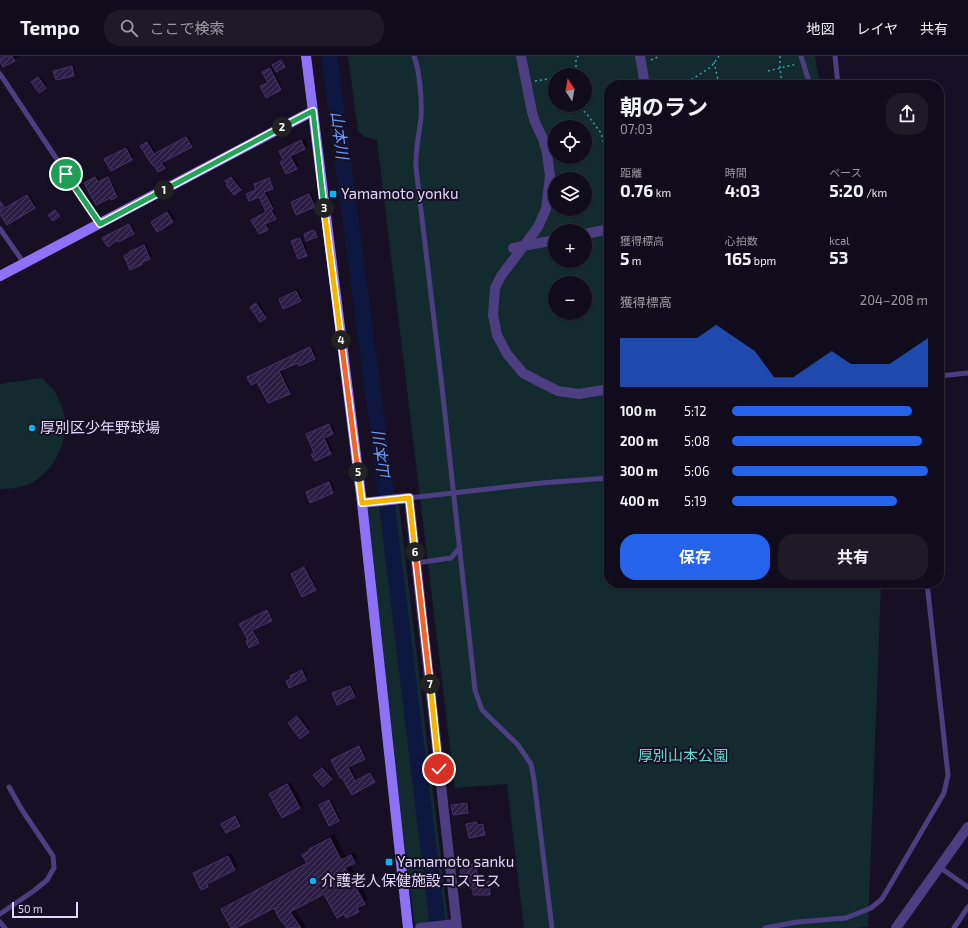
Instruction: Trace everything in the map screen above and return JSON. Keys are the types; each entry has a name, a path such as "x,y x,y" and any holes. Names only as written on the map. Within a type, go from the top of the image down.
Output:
{"street":[{"path":"306,56 362,503 408,928"},
{"path":"521,56 535,122 543,139 547,153 550,176 546,209 538,227 519,247 495,288 493,315 497,335 507,354 523,373 558,390 579,394 604,390"},
{"path":"640,56 644,80"},
{"path":"0,276 313,111"},
{"path":"592,233 604,231"},
{"path":"519,247 548,241"},
{"path":"362,503 405,499 416,563 454,925 424,927"},
{"path":"896,928 968,827"}],"lane":[{"path":"414,56 418,67 421,118 415,155 416,168 442,387 475,690 482,710 518,745 531,764 552,928"},
{"path":"801,56 808,80"},
{"path":"835,56 837,80"},
{"path":"0,74 100,224"},
{"path":"0,229 24,263"},
{"path":"944,375 968,373"},
{"path":"405,499 541,482 604,478"},
{"path":"416,563 450,558 460,547"},
{"path":"765,928 797,922 846,918 871,908 882,899 944,793 948,775 928,588"},
{"path":"0,914 47,880 54,868 52,856 9,788"},
{"path":"939,867 968,887"},
{"path":"954,928 968,907"},
{"path":"0,922 5,928"}],"path":[{"path":"576,68 576,60 578,56"},
{"path":"691,80 711,67 719,56"},
{"path":"780,56 781,80"},
{"path":"714,62 718,80"},
{"path":"768,70 803,62"},
{"path":"526,82 548,79"},
{"path":"585,112 601,133 604,143"}],"green space":[{"name":"厚別山本公園","path":"348,56 815,56 819,80 604,80 604,588 881,588 868,927 524,928 507,784 455,788 377,140 365,137 358,131"},
{"name":"厚別区少年野球場","path":"42,378 55,392 64,413 65,429 61,447 47,471 33,482 21,487 0,489 0,384"},
{"path":"399,505 449,928 415,928 362,509"}],"building":[{"path":"3,56 12,56 15,61 3,67 0,62 0,58"},
{"path":"281,60 285,67 276,72 272,65"},
{"path":"72,66 74,76 56,80 53,71"},
{"path":"270,68 281,90 266,98 260,86 268,83 262,72"},
{"path":"38,77 46,88 39,93 31,82"},
{"path":"186,137 192,147 161,163 165,168 158,172 140,146 147,142 154,154"},
{"path":"301,140 305,149 290,156 297,169 286,174 280,162 283,160 279,151"},
{"path":"126,148 132,160 111,171 104,159"},
{"path":"95,177 98,182 108,177 117,197 111,200 110,198 96,205 84,183"},
{"path":"231,177 241,190 234,195 226,185 228,184 225,181"},
{"path":"269,178 273,189 264,192 273,209 271,210 276,219 265,224 268,230 259,234 251,220 266,212 259,197 249,201 246,194 256,190 254,184"},
{"path":"309,194 315,207 296,215 291,202"},
{"path":"27,195 35,208 7,225 0,214 0,201 5,208"},
{"path":"55,210 60,216 53,221 48,215"},
{"path":"167,212 173,222 157,232 151,222"},
{"path":"129,224 134,234 118,242 117,240 108,247 102,238"},
{"path":"314,230 317,237 306,241 304,234"},
{"path":"300,238 307,256 298,259 291,241"},
{"path":"144,245 150,259 142,262 143,264 130,270 124,256"},
{"path":"296,291 301,301 283,309 279,299"},
{"path":"256,303 266,318 260,322 250,307"},
{"path":"310,347 315,359 299,366 298,363 279,371 290,394 268,403 257,382 251,385 247,377"},
{"path":"329,424 333,434 324,438 331,454 315,461 311,454 314,453 306,434"},
{"path":"329,482 333,493 310,503 306,492"},
{"path":"304,567 316,590 302,597 291,574"},
{"path":"267,610 272,621 252,630 259,643 249,648 246,641 248,640 239,624"},
{"path":"302,670 306,680 289,688 286,681 291,679 290,676"},
{"path":"350,686 355,697 337,705 332,693"},
{"path":"297,716 309,732 300,739 288,723"},
{"path":"359,746 365,759 348,767 355,781 370,773 375,782 352,795 342,778 340,778 331,760"},
{"path":"322,768 332,779 323,787 313,775"},
{"path":"287,784 300,808 282,818 269,794"},
{"path":"329,800 339,821 329,826 319,805"},
{"path":"467,803 468,813 453,815 451,805"},
{"path":"235,816 240,826 226,833 221,824"},
{"path":"477,822 478,825 483,824 485,835 469,838 466,824"},
{"name":"介護老人保健施設コスモス","path":"330,838 341,860 351,855 355,863 345,868 365,904 357,908 359,912 346,918 344,914 337,918 324,894 290,912 301,928 287,928 279,918 274,908 236,928 231,928 221,909 307,863 302,855 309,851 309,849"},
{"path":"228,856 235,870 207,884 208,887 201,890 193,873"},
{"path":"476,864 478,882 490,881 490,895 473,895 473,888 470,888 470,873 461,874 460,865"}],"waterway":[{"name":"山本川","path":"329,56 377,422 438,928"}],"place":[{"name":"Yamamoto yonku","path":"333,194"},
{"name":"厚別区少年野球場","path":"32,428"},
{"name":"Yamamoto sanku","path":"389,862"},
{"name":"介護老人保健施設コスモス","path":"313,881"}],"route":[{"path":"66,174 100,224 313,111 362,503 409,498 439,769"}]}
